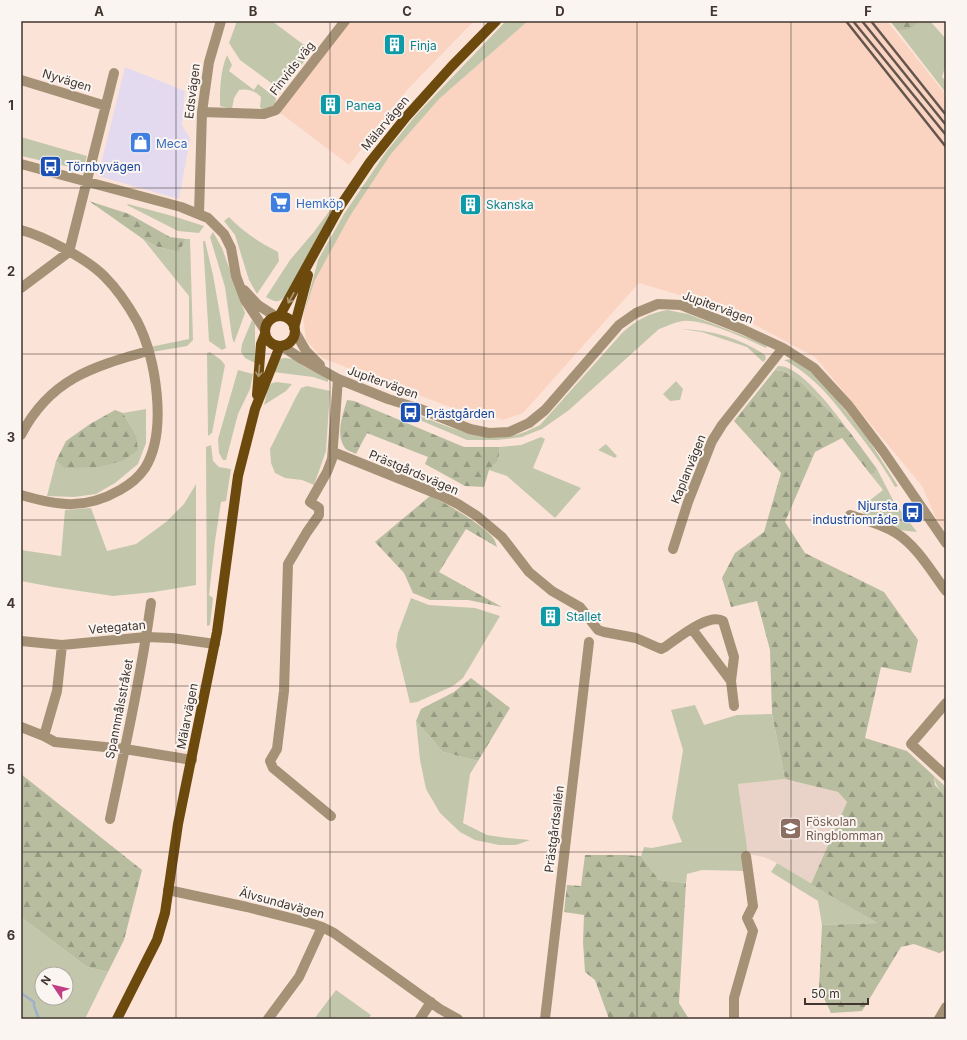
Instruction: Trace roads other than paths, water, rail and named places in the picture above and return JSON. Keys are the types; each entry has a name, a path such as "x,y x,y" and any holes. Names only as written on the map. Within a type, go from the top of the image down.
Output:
{"main road":[{"name":"Mälarvägen","path":"278,316 314,256 339,208 370,162 406,117 451,67 496,21"},
{"name":"Mälarvägen","path":"295,330 314,256"},
{"path":"278,316 287,317 293,324 295,330 290,341 281,346 270,342 265,332 268,322 278,316"},
{"name":"Mälarvägen","path":"255,409 261,344 265,332"},
{"name":"Mälarvägen","path":"117,1019 157,940 165,913 178,824 192,760 222,603 238,476 255,409 281,346"}],"street":[{"name":"Edsvägen","path":"199,214 202,112 208,62 221,21"},
{"name":"Finvids väg","path":"202,112 264,114 276,110 345,21"},
{"path":"21,288 69,252 114,73"},
{"name":"Nyvägen","path":"21,80 106,106"},
{"path":"21,164 181,207 208,218 224,234 231,248 236,276 249,308 265,332"},
{"path":"21,230 46,240 69,252 105,276 123,298 138,323 148,351 158,397 158,426 154,448 145,468 130,485 111,495 92,502 70,505 45,502 21,496"},
{"path":"241,286 258,305 278,316"},
{"name":"Jupitervägen","path":"281,346 338,379 388,399 470,429 489,433 509,432 529,423 545,410 619,325 636,313 658,304 681,305 742,329 783,348 814,368 848,406 883,451 946,543"},
{"name":"Jupitervägen","path":"295,330 306,350 327,372"},
{"name":"Kaplanvägen","path":"673,549 676,535 689,498 712,441 722,425 783,348"},
{"path":"21,435 26,425 40,406 56,390 72,378 112,361 148,351"},
{"path":"331,816 273,768 270,761 278,748 284,691 288,564 319,515 319,508 310,502 327,472 333,452 338,379"},
{"name":"Prästgårdsvägen","path":"333,452 440,495 477,516 502,537 529,572 552,591 580,606 598,630 636,638 661,649 698,624 716,619 723,621 734,657 731,680 734,706"},
{"path":"850,515 881,525 897,533 910,544 946,591"},
{"name":"Spannmålsstråket","path":"110,819 125,749 151,603"},
{"path":"692,629 731,680"},
{"name":"Vetegatan","path":"21,641 62,645 146,637 172,638 215,644"},
{"name":"Prästgårdsallén","path":"545,1019 589,642"},
{"path":"44,736 57,691 62,645"},
{"path":"946,703 911,744 946,776"},
{"path":"21,727 55,742 125,749 192,760"},
{"path":"734,1019 734,998 753,932 747,918 753,906 746,856"},
{"name":"Älvsundavägen","path":"168,890 247,906 322,927 334,933 440,1009 458,1019"},
{"path":"268,1019 298,977 322,927"},
{"path":"420,1019 431,1002"},
{"path":"939,1019 946,1007"}],"waterway":[{"path":"21,993 34,1002 39,1019"}],"railway":[{"path":"846,21 946,147"},
{"path":"853,21 946,135"},
{"path":"862,21 946,125"},
{"path":"871,21 946,115"}],"place":[{"name":"Finja","path":"394,45"},
{"name":"Panea","path":"330,105"},
{"name":"Meca","path":"140,143"},
{"name":"Törnbyvägen","path":"50,166"},
{"name":"Hemköp","path":"280,203"},
{"name":"Skanska","path":"470,204"},
{"name":"Prästgården","path":"411,413"},
{"name":"Njursta industriområde","path":"913,512"},
{"name":"Stallet","path":"551,616"},
{"name":"Föskolan Ringblomman","path":"790,828"}]}
